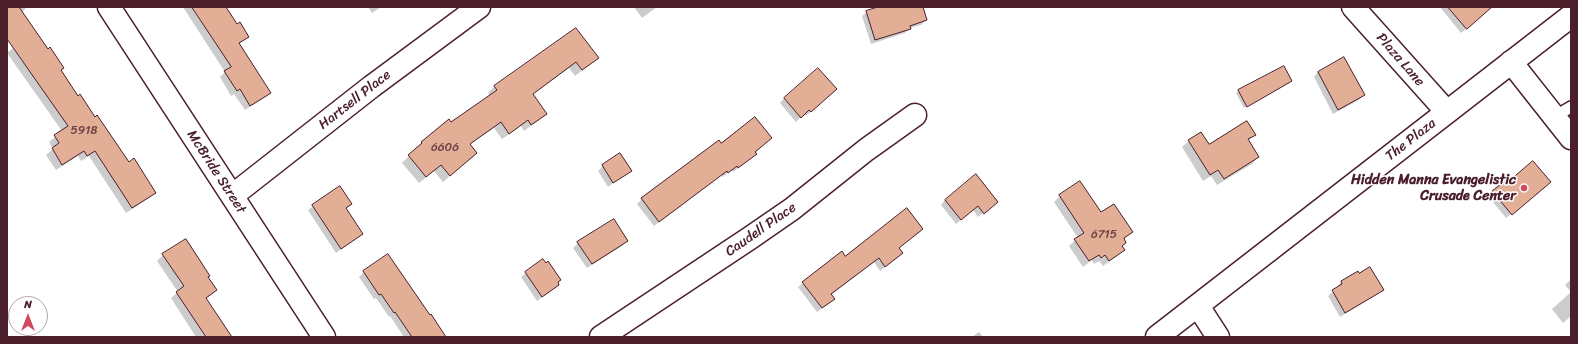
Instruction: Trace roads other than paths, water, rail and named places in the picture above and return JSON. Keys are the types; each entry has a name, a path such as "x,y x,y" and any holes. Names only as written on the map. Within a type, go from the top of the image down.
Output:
{"street":[{"name":"McBride Street","path":"109,7 324,337"},
{"name":"Hartsell Place","path":"232,196 371,87 479,7"},
{"name":"Plaza Lane","path":"1353,7 1446,112"},
{"name":"The Plaza","path":"1157,337 1571,16"},
{"path":"1511,62 1563,112 1571,138"},
{"name":"Caudell Place","path":"601,337 792,209 866,150 915,115"},
{"path":"1198,306 1218,337"}],"place":[{"name":"Hidden Manna Evangelistic Crusade Center","path":"1524,188"}]}
